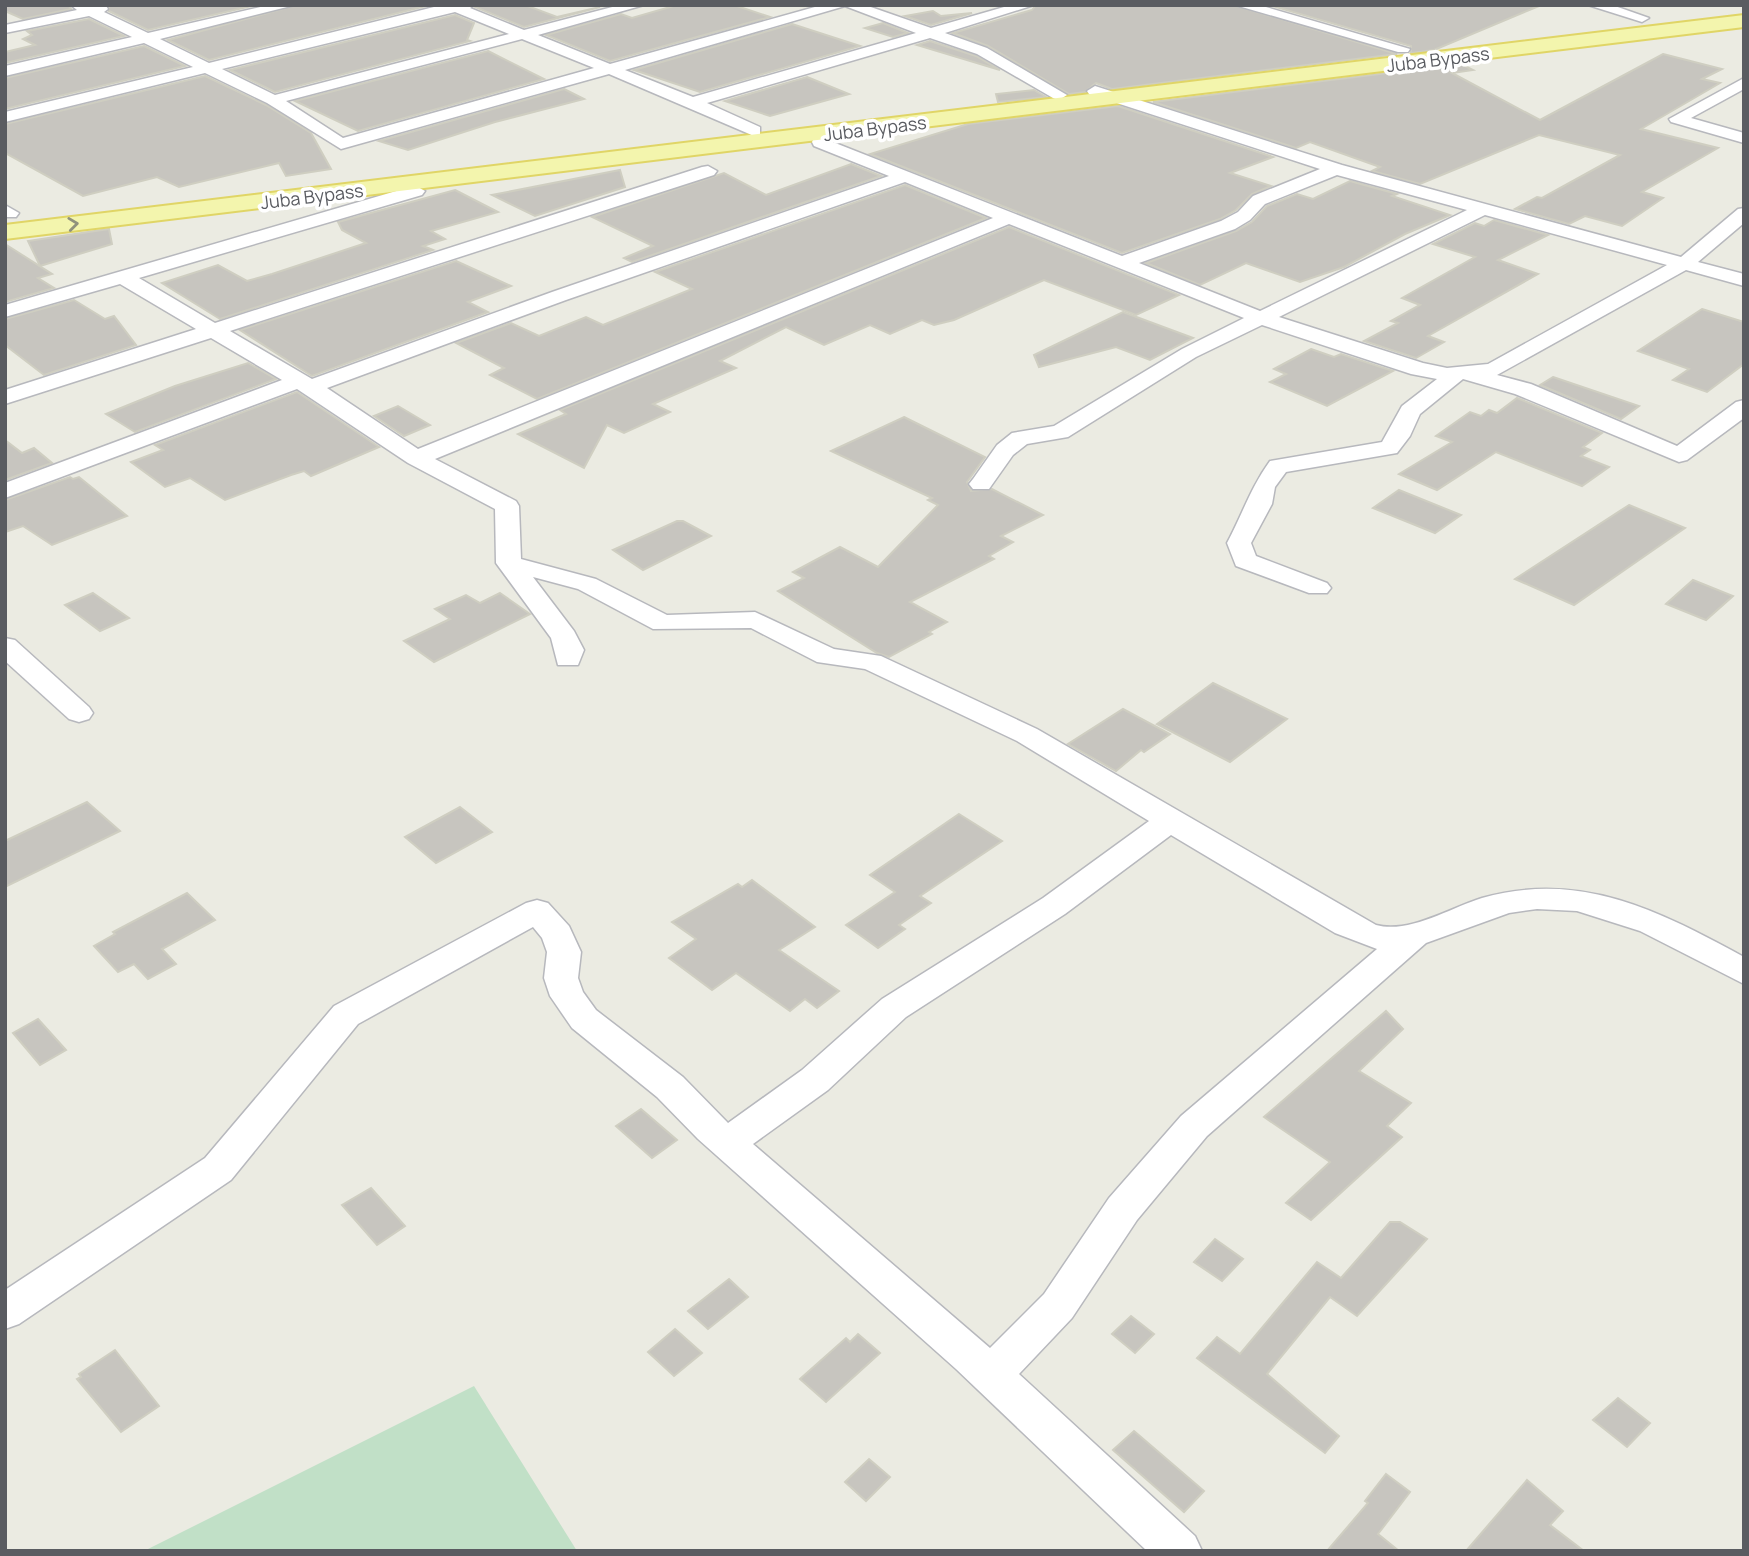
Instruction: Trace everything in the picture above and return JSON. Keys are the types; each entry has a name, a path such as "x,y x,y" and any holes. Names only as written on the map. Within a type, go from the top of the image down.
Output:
{"main road":[{"name":"Juba Bypass","path":"6,217 1095,91 1744,6"},
{"name":"Juba Bypass","path":"6,217 1744,20"}],"street":[{"path":"5,29 83,8 116,5"},
{"path":"5,71 288,5"},
{"path":"273,100 637,5"},
{"path":"83,8 273,100 341,144 839,5"},
{"path":"851,5 982,51 1059,95"},
{"path":"692,102 1027,5"},
{"path":"1242,5 1403,49"},
{"path":"1595,5 1642,18"},
{"path":"5,117 458,6 523,36 692,102 754,131"},
{"path":"1744,83 1677,119 1744,138"},
{"path":"1095,91 1336,169 1486,208 1585,239 1744,280"},
{"path":"820,142 1258,317 1419,369 1447,374 1493,370 1685,263 1744,212"},
{"path":"1121,263 1228,225 1244,216 1259,200 1336,169"},
{"path":"5,397 708,171"},
{"path":"5,491 304,384 903,177"},
{"path":"5,311 416,191"},
{"path":"981,484 1011,443 1020,438 1060,432 1189,353 1486,208"},
{"path":"416,458 1008,218"},
{"path":"123,277 208,330 304,384 416,458 507,506 509,563 564,637 570,650 568,659"},
{"path":"1419,369 1459,372 1523,388 1679,455 1744,407"},
{"path":"1318,588 1245,561 1239,543 1260,504 1263,487 1278,466 1389,448 1399,436 1410,411 1459,372"},
{"path":"509,563 587,584 662,623 755,620 827,656 871,662 1027,735 1352,928 1389,940 1414,935 1507,902 1562,899 1631,914 1744,972"},
{"path":"5,646 79,713"},
{"path":"728,1144 762,1116 815,1080 894,1009 1054,906 1171,820"},
{"path":"5,1312 218,1169 346,1015 537,911 557,934 564,951 561,978 567,996 584,1019 670,1087 728,1144 991,1375 1179,1551"},
{"path":"991,1375 1058,1306 1123,1209 1194,1126 1287,1049 1414,935"}],"green space":[{"path":"474,1386 577,1551 144,1551"}],"building":[{"path":"5,5 68,5 71,9 23,19 5,11"},
{"path":"109,5 256,5 148,30 109,11"},
{"path":"297,5 430,5 209,60 168,40"},
{"path":"525,5 557,17 600,7 524,27 475,7"},
{"path":"677,5 734,5 770,17 610,61 546,35 621,14 632,18"},
{"path":"1036,5 1233,5 1397,54 1112,89 1096,83 1085,92 1069,94 988,46 953,33 1032,10"},
{"path":"1269,5 1539,6 1434,50 1411,53 1411,46"},
{"path":"933,11 941,16 972,13 931,25 905,16"},
{"path":"455,15 474,23 467,40 470,41 275,92 230,70"},
{"path":"89,19 124,36 5,63 5,52 35,45 23,39 32,35 27,31"},
{"path":"883,23 908,33 893,37 865,28"},
{"path":"792,24 860,46 700,92 634,70"},
{"path":"930,41 976,56 1000,70 917,45"},
{"path":"144,46 185,66 5,109 5,78"},
{"path":"488,51 544,79 358,131 295,101"},
{"path":"1663,54 1722,69 1702,79 1720,83 1641,129 1718,148 1642,192 1663,198 1622,226 1585,216 1569,224 1515,209 1537,197 1542,198 1620,155 1539,135 1420,184 1372,171 1380,167 1310,142 1296,148 1153,102 1461,64 1473,70 1452,73 1540,120"},
{"path":"205,76 266,105 311,133 331,169 286,176 279,163 179,187 157,177 83,196 5,153 5,124"},
{"path":"807,77 849,94 770,116 725,101"},
{"path":"564,89 584,99 495,122 408,150 379,141"},
{"path":"1034,90 1046,97 998,102 996,94"},
{"path":"1118,106 1273,157 1230,173 1271,186 1252,194 1236,210 1220,219 1122,253 870,154 968,124"},
{"path":"851,164 881,176 632,262 624,258 653,246 592,217 724,173 766,195"},
{"path":"620,170 625,187 535,216 492,195"},
{"path":"1350,181 1397,194 1392,196 1450,215 1405,234 1344,267 1300,282 1246,263 1200,285 1146,263 1236,231 1252,222 1267,206 1297,194 1313,199"},
{"path":"905,185 986,218 537,399 490,375 504,368 456,343 511,323 539,336 586,317 603,325 692,289 655,272"},
{"path":"455,190 498,212 431,231 445,239 423,246 433,250 220,319 162,283 218,265 247,281 272,274 366,243 342,230 338,222"},
{"path":"1494,220 1548,235 1498,260 1538,274 1428,336 1444,342 1416,358 1364,341 1398,323 1391,321 1420,305 1402,298 1475,257 1433,244 1475,223 1484,226"},
{"path":"1009,227 1179,295 1136,315 1044,280 954,320 934,325 922,320 890,334 870,325 824,345 786,327 720,361 736,368 653,404 670,412 624,433 607,425 584,468 518,434 566,414 560,410"},
{"path":"109,229 112,244 40,266 28,241"},
{"path":"5,244 52,274 38,278 54,288 5,302"},
{"path":"456,261 511,286 468,302 488,312 312,376 240,330"},
{"path":"74,300 105,319 114,316 136,345 44,375 5,345 5,319"},
{"path":"1702,309 1744,322 1744,364 1707,392 1673,380 1689,369 1638,351"},
{"path":"1123,312 1193,338 1150,360 1116,347 1039,367 1034,355"},
{"path":"1311,349 1334,357 1341,354 1393,371 1327,406 1270,382 1286,374 1274,369"},
{"path":"248,363 276,379 135,432 106,414 175,386"},
{"path":"1553,377 1639,406 1621,419 1540,385"},
{"path":"297,392 379,447 311,476 304,471 225,500 190,478 165,487 131,462 163,450 155,445"},
{"path":"1517,398 1602,433 1583,447 1590,450 1581,456 1609,467 1582,486 1496,452 1437,490 1399,474 1452,442 1436,436 1470,412 1481,416 1489,410 1497,413"},
{"path":"398,406 430,425 404,436 374,416"},
{"path":"904,417 985,457 967,482 971,491 992,489 1043,515 1001,536 1013,542 989,556 994,559 910,602 947,622 929,632 932,634 889,657 877,653 778,591 804,578 793,572 840,547 878,567 938,505 928,500 932,498 831,451"},
{"path":"5,440 22,453 34,448 52,463 5,480"},
{"path":"70,477 79,477 127,516 52,545 23,526 5,532 5,500"},
{"path":"1399,490 1461,515 1435,533 1373,508"},
{"path":"1629,505 1685,528 1574,605 1515,579"},
{"path":"677,521 683,521 711,536 643,570 613,550"},
{"path":"1693,580 1733,596 1706,620 1666,604"},
{"path":"93,593 129,618 100,631 65,605"},
{"path":"500,593 530,614 434,662 404,641 450,619 435,609 466,595 480,603"},
{"path":"1213,683 1287,719 1230,762 1157,724"},
{"path":"1123,709 1170,734 1144,752 1141,750 1116,771 1068,744"},
{"path":"87,802 120,831 5,887 5,841"},
{"path":"460,807 492,832 436,863 405,837"},
{"path":"959,814 1002,841 920,896 931,903 899,925 905,929 878,948 846,925 895,892 870,875"},
{"path":"752,880 815,927 779,950 839,991 817,1008 805,999 790,1011 736,973 712,990 669,958 696,939 672,922 738,884 742,887"},
{"path":"187,893 215,920 162,949 176,964 148,979 134,964 118,972 94,946 115,934 113,932"},
{"path":"1386,1011 1403,1029 1359,1071 1411,1103 1387,1126 1402,1137 1311,1220 1286,1203 1330,1162 1264,1117"},
{"path":"38,1019 66,1050 40,1065 13,1033"},
{"path":"641,1109 677,1140 652,1158 616,1126"},
{"path":"371,1188 405,1226 377,1245 342,1205"},
{"path":"1390,1222 1400,1222 1427,1239 1357,1316 1330,1297 1267,1374 1339,1436 1325,1453 1197,1358 1217,1337 1240,1354 1317,1262 1341,1278"},
{"path":"1215,1239 1243,1259 1222,1281 1194,1262"},
{"path":"729,1279 748,1297 708,1329 688,1311"},
{"path":"1131,1316 1154,1334 1135,1353 1112,1334"},
{"path":"675,1329 702,1353 674,1376 648,1352"},
{"path":"858,1334 880,1353 826,1402 800,1379 846,1338 850,1342"},
{"path":"115,1350 159,1406 121,1432 77,1379 81,1377 79,1374"},
{"path":"1618,1398 1650,1423 1627,1447 1593,1420"},
{"path":"1134,1431 1204,1491 1184,1512 1113,1450"},
{"path":"869,1459 890,1477 866,1501 845,1482"},
{"path":"1386,1474 1410,1492 1378,1534 1399,1551 1327,1551 1368,1503 1365,1501"},
{"path":"1527,1480 1563,1511 1550,1525 1584,1551 1466,1551"}]}
